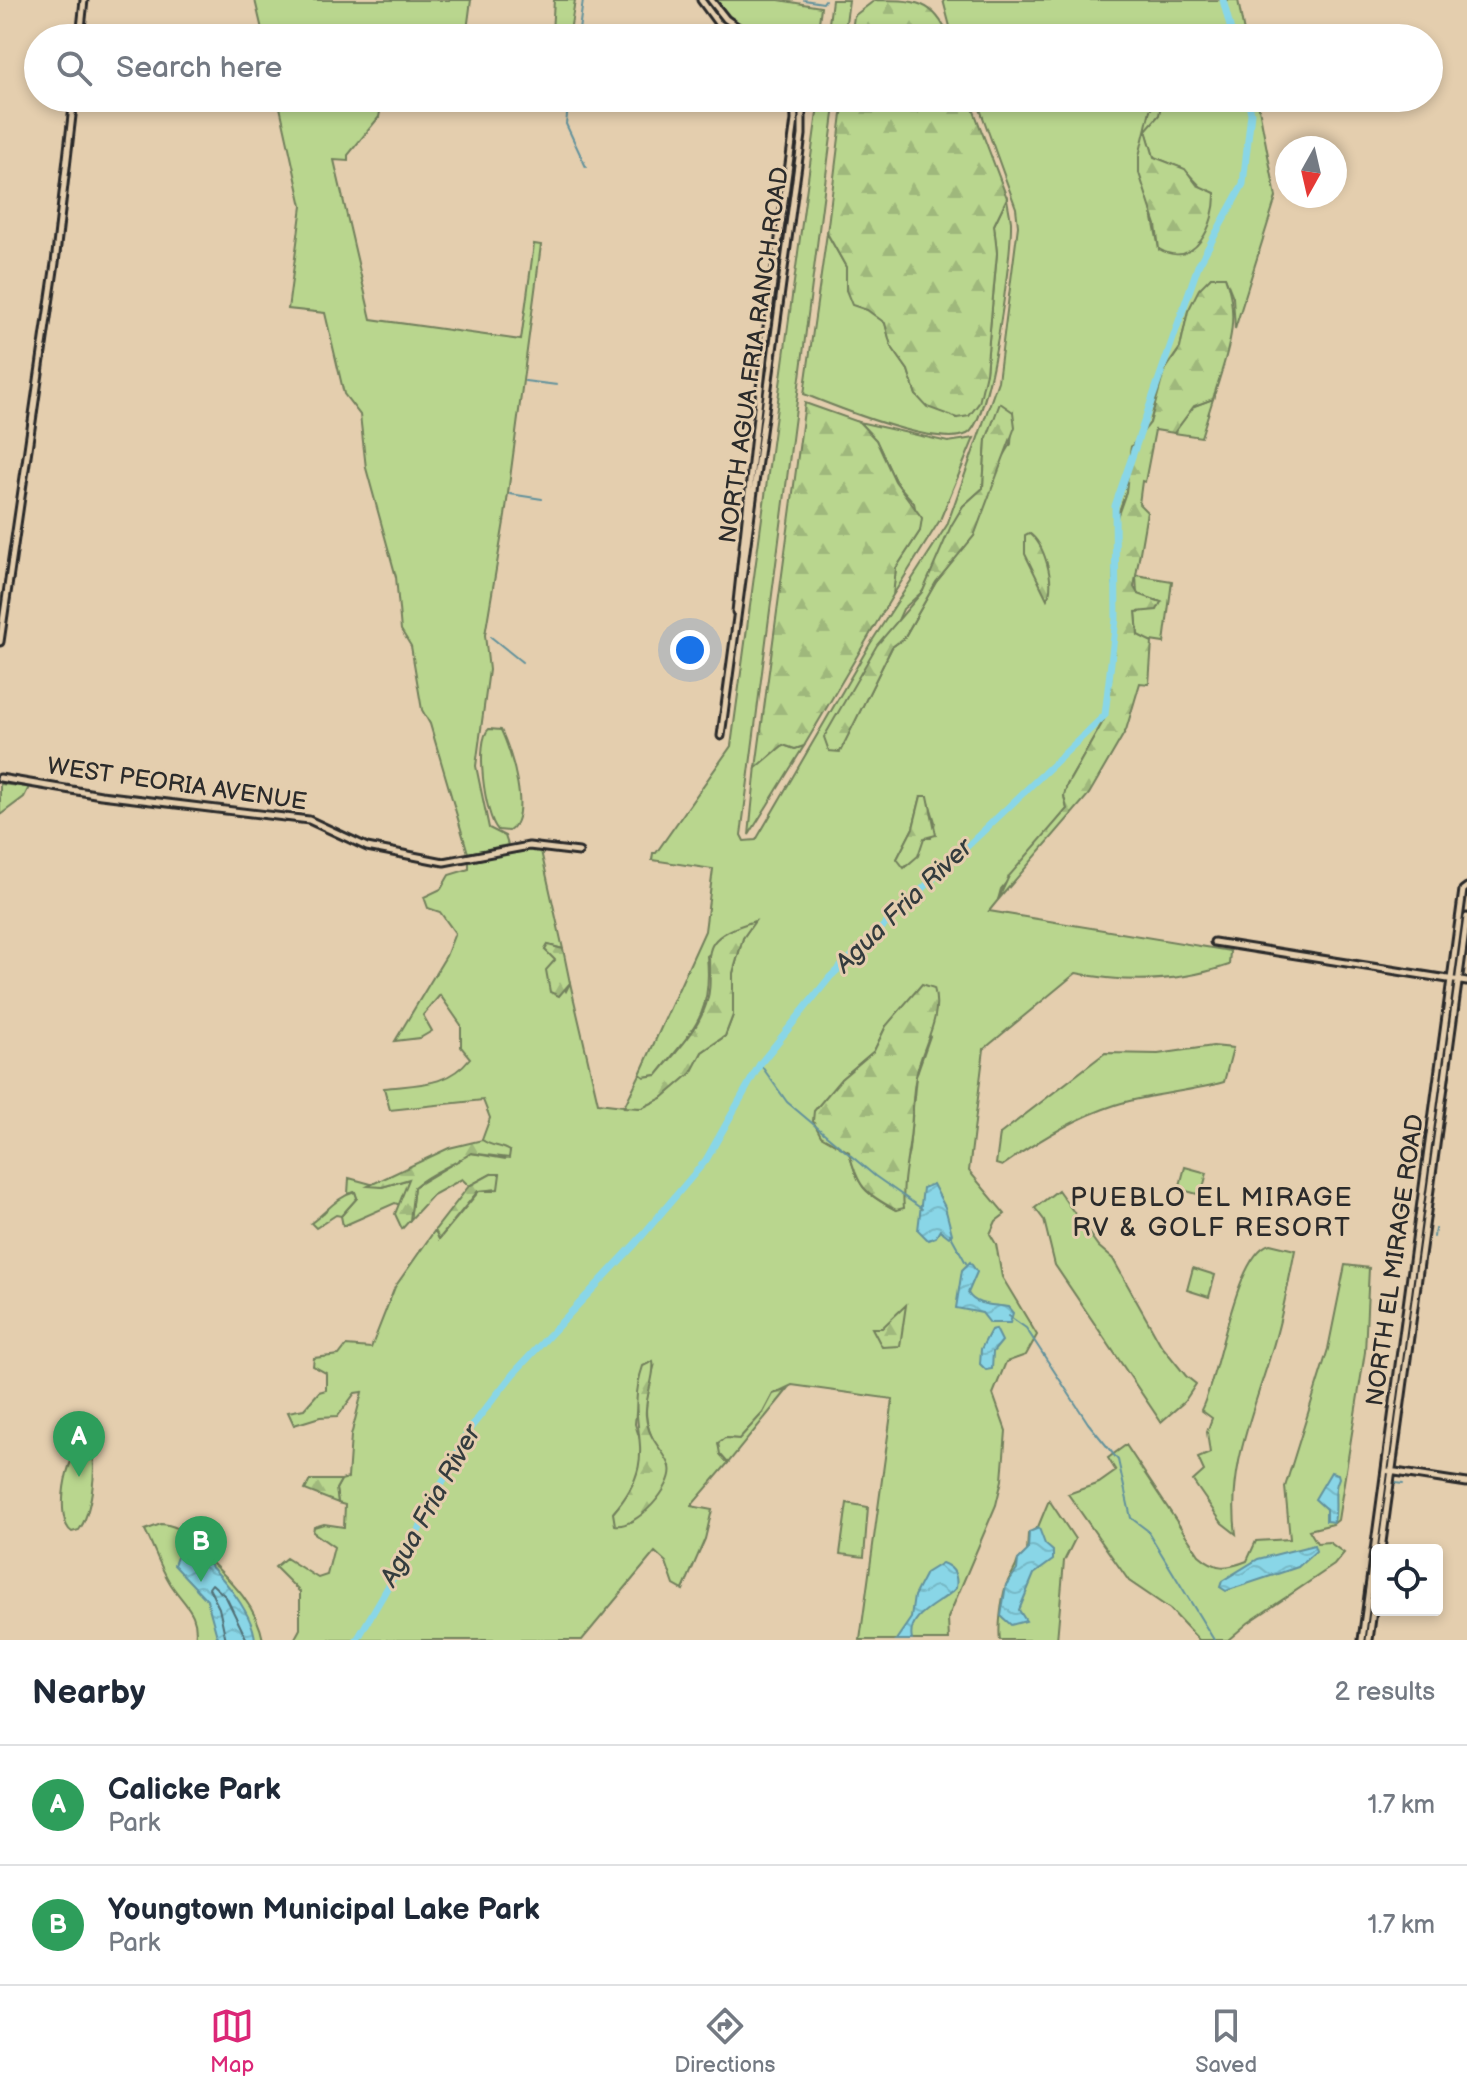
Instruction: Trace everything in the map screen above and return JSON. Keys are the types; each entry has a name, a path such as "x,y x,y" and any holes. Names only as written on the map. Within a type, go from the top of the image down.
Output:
{"street":[{"path":"81,24 84,0"},
{"path":"719,24 703,3 712,1 733,24"},
{"path":"0,642 57,249 72,112"},
{"name":"NORTH AGUA FRIA RANCH ROAD","path":"737,617 738,580 795,112"},
{"name":"NORTH AGUA FRIA RANCH ROAD","path":"721,736 802,135 802,112"},
{"name":"WEST PEORIA AVENUE","path":"0,778 113,797 309,820 367,847 444,862 529,846 579,852"},
{"name":"NORTH EL MIRAGE ROAD","path":"1362,1640 1389,1471 1455,979 1463,890 1467,887"},
{"name":"NORTH EL MIRAGE ROAD","path":"1455,979 1467,917"},
{"path":"1214,942 1467,979"},
{"path":"1389,1471 1467,1483"},
{"name":"NORTH EL MIRAGE ROAD","path":"1382,1544 1389,1471"},
{"path":"1369,1640 1372,1616"}],"green space":[{"path":"255,0 471,0 468,24 261,24"},
{"path":"554,0 575,0 571,24 552,24"},
{"path":"715,0 779,0 821,7 819,24 738,24"},
{"path":"832,0 849,0 846,24 829,24"},
{"path":"875,0 901,1 930,9 942,24 853,24 854,16"},
{"path":"943,0 1238,0 1242,24 949,24"},
{"path":"281,112 380,112 348,155 348,161 334,160 371,319 521,340 534,244 541,245 505,516 485,635 489,670 476,766 489,828 505,836 508,845 468,853 430,724 422,710 411,646 401,630 396,577 366,468 360,415 344,394 325,313 288,309 302,206"},
{"path":"817,112 834,112 741,835 744,841 756,840 870,644 947,525 998,381 1018,226 1016,208 981,112 1260,112 1275,200 1235,329 1233,297 1225,277 1211,277 1188,311 1180,348 1163,372 1150,423 1131,447 1126,492 1114,526 1113,581 1118,607 1104,720 1067,785 1064,796 1067,809 1001,889 998,900 989,911 1230,951 1229,965 1191,975 1153,980 1115,979 1076,973 984,1049 969,1171 1005,1214 996,1221 990,1234 996,1244 1002,1277 1037,1335 1026,1355 1006,1362 993,1394 1006,1431 1002,1480 996,1505 948,1618 949,1640 860,1640 893,1399 792,1385 773,1394 763,1413 739,1439 725,1438 720,1454 728,1463 691,1506 712,1510 705,1539 683,1590 674,1585 666,1562 655,1552 582,1640 294,1640 300,1629 300,1592 275,1567 286,1558 318,1578 327,1575 334,1547 313,1532 314,1527 324,1524 344,1527 345,1505 338,1503 336,1489 341,1480 348,1478 351,1436 362,1392 355,1393 338,1416 320,1417 294,1425 288,1412 304,1409 319,1392 326,1390 326,1373 313,1366 314,1358 339,1355 346,1346 371,1348 395,1287 435,1230 439,1239 479,1191 493,1191 491,1174 469,1186 462,1179 433,1195 410,1220 414,1187 471,1153 505,1159 510,1151 492,1147 482,1140 490,1118 483,1100 390,1110 384,1088 442,1079 470,1058 461,1047 461,1025 440,995 423,1015 432,1031 420,1038 395,1041 446,956 455,933 440,912 428,908 424,897 441,889 449,875 469,869 469,862 522,850 541,851 563,949 548,945 545,950 556,959 552,966 566,991 570,983 598,1103 641,1108 662,1098 690,1073 702,1052 725,1036 733,1015 733,973 743,938 754,921 707,956 707,994 697,1022 657,1075 644,1077 640,1074 705,931 713,869 652,860 653,853 656,853 731,746","holes":["1146,131 1154,157 1184,169 1205,191 1159,249 1151,208","1013,412 1011,444 999,464 974,535 936,582 904,638 892,647 840,751 903,609 923,591 963,506 983,488 986,440","921,796 927,796 935,822 931,838 924,838 897,859 913,828","886,1026 930,1036 916,1076 909,1150 896,1210 864,1188 849,1152 822,1136 841,1079 874,1051","654,1367 647,1396 647,1419 654,1441 670,1466 613,1513 631,1492 640,1472 643,1449 635,1424 639,1380"]},
{"path":"842,112 974,112 1007,198 994,225 997,253 986,373 979,403 969,416 957,418 927,407 916,395 908,370 891,346 885,323 867,310 852,305 846,290 846,267 827,233"},
{"path":"1150,112 1160,112 1146,130 1154,157 1185,169 1197,185 1215,193 1212,218 1193,249 1172,254 1159,249 1156,225 1139,173 1139,156"},
{"path":"1007,198 1010,240 998,336 984,401 976,423 967,434 952,437 910,431 804,394 827,233 846,267 846,290 885,323 891,345 908,370 916,395 957,418 986,373 997,253 994,225"},
{"path":"1211,277 1225,277 1232,309 1227,353 1213,399 1194,406 1174,433 1155,430 1145,482 1142,481 1139,504 1147,512 1134,587 1138,594 1161,602 1157,610 1136,612 1138,635 1152,642 1149,684 1140,683 1126,730 1089,794 998,900 1009,876 1067,809 1064,796 1067,785 1104,720 1118,607 1113,581 1114,526 1126,492 1131,447 1150,423 1164,372 1180,348 1188,311 1199,289"},
{"path":"1213,399 1201,437 1174,433 1194,406"},
{"path":"805,403 859,422 876,440 895,481 922,518 920,531 896,568 893,595 804,746 795,749 783,745 756,768"},
{"path":"1000,403 1013,412 1015,427 974,536 936,582 904,638 892,647 840,752 829,751 824,737 877,645 923,591 951,526 963,506 983,488 986,440"},
{"path":"859,422 948,442 974,438 940,520 893,595 896,568 920,531 914,503 895,481 876,440"},
{"path":"1029,533 1039,545 1047,564 1050,583 1047,599 1025,554 1025,535"},
{"path":"1136,575 1172,581 1164,643 1138,636 1136,611 1161,602 1137,594"},
{"path":"489,729 501,730 517,783 519,812 516,824 509,831 498,830 485,794 482,762 485,736"},
{"path":"783,745 795,749 804,746 749,835 756,766"},
{"path":"0,784 29,787 24,797 0,815"},
{"path":"921,796 928,796 936,835 924,838 918,856 904,868 897,859 913,828"},
{"path":"755,921 743,938 733,973 733,1015 725,1036 702,1052 691,1073 662,1098 642,1108 624,1107 640,1074 644,1077 657,1075 700,1019 709,994 712,946 719,937"},
{"path":"548,945 563,949 570,983 559,996 550,992 546,970 555,960 545,950"},
{"path":"922,984 934,988 936,1009 914,1086 904,1178 904,1208 896,1210 864,1188 849,1152 821,1136 813,1121 814,1111 841,1079 874,1051 886,1026"},
{"path":"1213,1046 1233,1048 1224,1082 1141,1098 1100,1110 1057,1131 1002,1166 996,1164 1000,1134 1105,1053 1158,1054"},
{"path":"482,1140 510,1151 509,1158 471,1153 427,1177 414,1187 410,1220 402,1229 395,1214 409,1179 382,1187 368,1186 449,1148"},
{"path":"1185,1167 1207,1173 1201,1195 1179,1189"},
{"path":"491,1174 500,1174 498,1189 478,1191 439,1239 435,1230 469,1186"},
{"path":"349,1178 382,1187 410,1179 400,1205 395,1203 343,1226 341,1216 357,1198 355,1192 348,1194"},
{"path":"1058,1190 1098,1246 1113,1259 1161,1345 1196,1384 1184,1402 1161,1422 1055,1265 1044,1220 1035,1208"},
{"path":"355,1192 357,1198 341,1216 336,1215 316,1228 311,1223 337,1201"},
{"path":"1270,1244 1295,1250 1278,1327 1238,1465 1234,1510 1236,1534 1222,1523 1193,1481 1204,1471 1198,1458 1210,1453 1207,1432 1212,1418 1201,1410 1247,1269 1258,1252"},
{"path":"1345,1265 1369,1268 1365,1352 1338,1520 1309,1530 1317,1543 1329,1542 1344,1553 1334,1565 1228,1640 1199,1640 1170,1609 1129,1581 1068,1494 1099,1483 1116,1471 1108,1458 1126,1445 1199,1555 1211,1563 1222,1567 1240,1564 1247,1561 1256,1541 1290,1539 1285,1487 1328,1349"},
{"path":"1193,1268 1215,1275 1209,1297 1187,1290"},
{"path":"906,1305 900,1346 882,1347 872,1328 882,1328"},
{"path":"653,1361 647,1425 668,1461 670,1475 652,1505 633,1520 615,1525 613,1513 629,1492 637,1473 640,1457 636,1407 638,1388 643,1366"},
{"path":"788,1389 728,1463 720,1454 718,1443 725,1438 739,1439 763,1413 773,1394"},
{"path":"84,1445 91,1449 93,1457 92,1490 83,1523 79,1530 72,1532 64,1515 64,1487 72,1460"},
{"path":"310,1480 341,1480 336,1489 338,1503 305,1490"},
{"path":"1049,1500 1075,1539 1064,1561 1057,1640 1000,1640 1006,1586 1018,1560 1027,1552 1028,1534 1038,1527"},
{"path":"847,1503 868,1507 864,1557 840,1554"},
{"path":"161,1524 184,1532 235,1587 250,1606 263,1640 195,1640 193,1615 166,1577 145,1530"}],"water":[{"path":"933,1184 945,1207 952,1234 949,1237 940,1230 936,1237 928,1240 918,1230 923,1188"},
{"path":"970,1262 977,1272 968,1293 980,1303 1008,1307 1013,1313 1010,1323 990,1323 982,1313 956,1308 962,1270"},
{"path":"996,1329 1002,1341 993,1352 992,1369 986,1370 980,1364 981,1349 991,1330"},
{"path":"1331,1472 1338,1474 1339,1478 1334,1522 1326,1521 1326,1509 1315,1499"},
{"path":"1039,1528 1045,1544 1053,1551 1053,1560 1034,1574 1019,1610 1026,1621 1011,1625 1001,1616 1006,1585 1017,1570 1018,1560 1028,1550 1029,1532"},
{"path":"1314,1545 1316,1551 1298,1567 1226,1591 1220,1587 1222,1581 1258,1559"},
{"path":"188,1549 209,1565 230,1588 247,1615 255,1640 218,1640 207,1600 174,1565 180,1550"},
{"path":"942,1563 954,1572 956,1588 914,1623 912,1640 896,1640 911,1618 914,1596 926,1573"}],"waterway":[{"path":"580,24 583,0"},
{"path":"804,0 823,3 825,0"},
{"name":"Agua Fria River","path":"1223,0 1229,24"},
{"path":"567,112 566,124 586,167"},
{"name":"Agua Fria River","path":"357,1640 406,1556 468,1431 513,1374 636,1243 706,1160 760,1064 830,977 1105,715 1116,619 1115,506 1198,266 1243,184 1251,112"},
{"path":"525,381 557,385"},
{"path":"510,494 542,499"},
{"path":"491,637 522,662"},
{"path":"760,1064 787,1102 875,1176 922,1209"},
{"path":"1434,1237 1435,1229"},
{"path":"950,1234 966,1263"},
{"path":"1009,1316 1026,1328 1088,1423 1118,1460 1131,1518 1147,1530 1214,1640"},
{"path":"1395,1483 1403,1484"}],"place":[{"name":"Calicke Park","path":"79,1477"},
{"name":"Youngtown Municipal Lake Park","path":"201,1582"}],"district":[{"name":"PUEBLO EL MIRAGE RV & GOLF RESORT","path":"1212,1213"}]}
